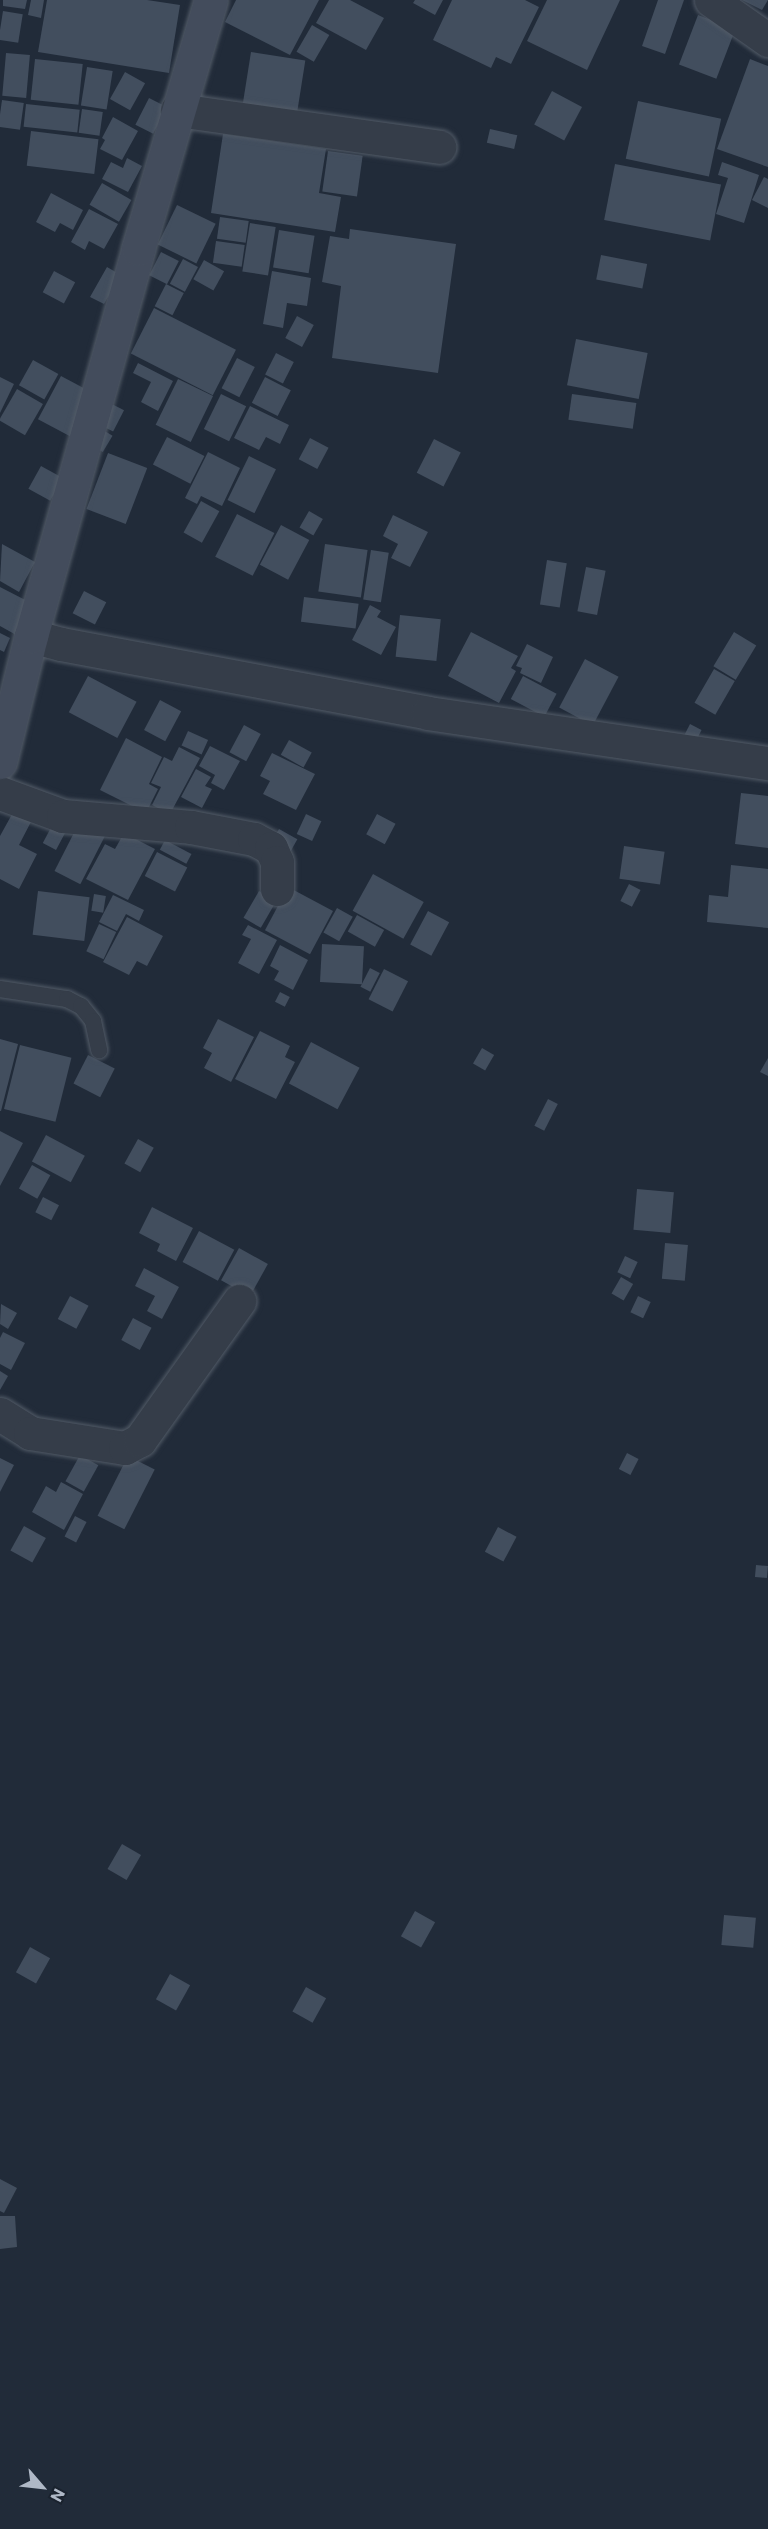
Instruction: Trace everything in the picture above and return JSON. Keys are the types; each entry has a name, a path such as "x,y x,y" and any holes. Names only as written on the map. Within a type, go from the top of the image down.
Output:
{"main road":[{"path":"0,762 8,706 31,636 177,110 204,2"}],"street":[{"path":"711,0 768,40"},
{"path":"177,110 439,147"},
{"path":"31,636 73,647 428,713 768,763"},
{"path":"0,793 63,816 191,826 254,838 271,848 278,862 277,889"},
{"path":"0,1414 6,1420 30,1433 125,1448 140,1440 238,1301"}],"lane":[{"path":"0,989 67,999 81,1006 93,1021 99,1050"}],"building":[{"path":"3,0 27,0 25,9 3,6"},
{"path":"31,0 44,0 41,18 28,15"},
{"path":"47,0 147,0 180,5 169,73 38,52"},
{"path":"236,0 319,0 290,55 225,22"},
{"path":"329,0 350,0 384,18 366,50 316,23"},
{"path":"415,0 443,0 435,15 413,3"},
{"path":"452,0 525,0 539,7 511,64 496,57 491,68 433,40"},
{"path":"547,0 620,0 587,70 527,41"},
{"path":"658,0 684,0 665,54 642,46"},
{"path":"742,0 768,0 762,10"},
{"path":"3,11 23,14 18,43 0,40"},
{"path":"698,15 735,29 716,79 679,64"},
{"path":"312,25 329,35 314,62 296,52"},
{"path":"251,52 305,61 297,115 242,106"},
{"path":"6,53 30,55 26,98 2,96"},
{"path":"35,59 83,64 78,105 31,100"},
{"path":"750,59 768,66 768,167 717,149"},
{"path":"87,67 113,71 107,110 81,106"},
{"path":"125,72 145,83 130,110 110,99"},
{"path":"552,91 582,107 564,141 534,125"},
{"path":"149,98 167,107 153,134 135,125"},
{"path":"2,100 24,103 20,130 0,127"},
{"path":"638,101 721,119 709,176 626,159"},
{"path":"26,104 80,110 77,133 24,127"},
{"path":"82,109 103,112 99,136 79,133"},
{"path":"113,117 138,131 122,160 100,149 105,140 102,138"},
{"path":"490,129 517,135 514,149 487,143"},
{"path":"31,131 98,139 94,174 27,166"},
{"path":"223,134 326,149 319,193 341,197 335,232 211,213"},
{"path":"328,151 363,156 357,196 322,192"},
{"path":"127,158 142,166 128,192 102,179 111,162 123,168"},
{"path":"722,162 759,175 744,223 716,214 728,178 718,175"},
{"path":"615,164 721,185 710,241 604,220"},
{"path":"764,177 768,179 768,208 752,200"},
{"path":"102,183 131,200 119,222 90,205"},
{"path":"51,193 83,210 73,230 60,223 55,232 36,222"},
{"path":"177,205 216,224 196,263 158,245"},
{"path":"89,209 118,224 104,249 89,241 85,250 71,242"},
{"path":"220,217 249,221 246,243 217,239"},
{"path":"250,223 276,227 268,275 242,271"},
{"path":"350,229 456,244 438,373 332,358 341,286 322,282 330,236 349,239"},
{"path":"279,230 315,236 309,273 273,268"},
{"path":"216,241 245,245 242,267 213,263"},
{"path":"161,252 179,261 167,284 149,275"},
{"path":"601,255 647,264 642,289 596,280"},
{"path":"183,259 198,267 185,292 170,284"},
{"path":"204,260 224,271 213,290 193,279"},
{"path":"107,267 126,278 112,290 104,304 90,297"},
{"path":"54,271 75,282 64,303 43,292"},
{"path":"272,271 311,278 307,306 287,303 283,328 263,324"},
{"path":"166,284 184,293 172,315 155,306"},
{"path":"154,308 236,350 213,395 131,353"},
{"path":"297,316 314,325 302,347 285,338"},
{"path":"576,339 648,353 639,399 567,385"},
{"path":"276,353 294,362 283,383 265,374"},
{"path":"237,358 255,367 239,397 222,388"},
{"path":"33,360 58,374 44,399 19,385"},
{"path":"138,363 173,381 158,411 141,402 151,382 133,373"},
{"path":"61,376 96,395 73,438 38,419"},
{"path":"0,377 14,384 0,413"},
{"path":"265,377 291,390 278,416 252,403"},
{"path":"178,379 213,396 191,442 156,425"},
{"path":"17,389 43,404 25,435 0,421"},
{"path":"221,394 246,406 229,441 204,429"},
{"path":"572,394 636,403 633,429 568,420"},
{"path":"108,402 124,410 113,432 97,423"},
{"path":"250,406 289,425 280,444 266,437 259,450 234,438"},
{"path":"98,427 113,436 103,452 88,443"},
{"path":"167,437 204,456 190,484 153,465"},
{"path":"310,438 329,448 317,469 299,459"},
{"path":"434,439 461,453 443,486 417,473"},
{"path":"208,452 240,468 222,506 201,496 197,504 185,498"},
{"path":"108,453 147,468 126,524 86,509"},
{"path":"249,456 276,469 254,513 228,500"},
{"path":"41,466 63,478 50,501 28,489"},
{"path":"201,501 219,511 202,543 184,532"},
{"path":"309,511 323,519 313,535 300,527"},
{"path":"237,514 274,533 253,576 215,557"},
{"path":"393,515 428,532 410,567 391,558 398,544 383,536"},
{"path":"281,525 309,540 288,580 260,565"},
{"path":"2,544 35,562 19,592 0,581"},
{"path":"325,544 368,550 361,598 318,592"},
{"path":"371,550 389,553 381,602 363,599"},
{"path":"547,560 567,563 560,608 540,604"},
{"path":"586,567 606,571 597,615 577,611"},
{"path":"0,587 35,605 18,636 0,626"},
{"path":"84,591 106,602 95,625 73,613"},
{"path":"304,597 359,604 356,629 301,622"},
{"path":"370,605 381,611 377,617 396,627 381,655 352,640"},
{"path":"400,615 441,619 436,661 396,657"},
{"path":"471,632 518,656 511,668 516,671 499,703 448,676"},
{"path":"734,632 756,645 736,680 713,666"},
{"path":"0,633 10,638 4,652 0,650"},
{"path":"527,644 553,657 541,683 520,673 522,668 516,666"},
{"path":"585,659 619,677 593,725 559,708"},
{"path":"714,669 735,681 715,715 694,703"},
{"path":"88,676 137,702 117,738 69,712"},
{"path":"523,676 557,694 544,717 511,699"},
{"path":"160,700 181,711 165,741 144,730"},
{"path":"690,724 702,730 693,747 681,741"},
{"path":"244,725 261,734 246,761 229,752"},
{"path":"188,731 208,740 202,755 181,746"},
{"path":"126,738 162,757 149,784 158,789 146,813 100,790"},
{"path":"289,740 312,753 303,767 281,755"},
{"path":"210,746 240,761 224,790 211,783 215,775 199,766"},
{"path":"179,747 200,758 170,814 152,805 161,787 151,783 164,757 172,761"},
{"path":"272,753 315,774 296,810 263,794 270,781 260,776"},
{"path":"196,769 211,777 205,786 212,789 202,808 181,797"},
{"path":"741,793 768,796 768,848 735,844"},
{"path":"16,807 34,816 19,845 37,854 19,889 0,879 0,836"},
{"path":"306,814 321,821 312,841 297,834"},
{"path":"377,814 396,824 385,844 366,834"},
{"path":"55,820 68,827 56,850 43,843"},
{"path":"79,823 105,836 80,884 54,871"},
{"path":"279,829 297,839 289,854 271,844"},
{"path":"124,833 155,849 128,900 86,879 105,844 115,849"},
{"path":"165,840 191,854 186,864 160,850"},
{"path":"624,846 665,852 660,884 619,879"},
{"path":"157,852 187,867 175,891 145,876"},
{"path":"731,865 768,869 768,928 707,922 709,895 728,897"},
{"path":"373,874 424,902 403,939 353,911"},
{"path":"629,884 641,890 632,907 620,901"},
{"path":"288,887 333,911 310,954 265,930"},
{"path":"38,891 90,897 84,941 33,935"},
{"path":"259,891 276,901 261,928 243,918"},
{"path":"94,894 106,896 103,913 91,911"},
{"path":"113,895 144,910 139,921 126,914 117,931 99,922"},
{"path":"337,908 353,917 339,941 323,932"},
{"path":"428,911 449,922 431,956 410,945"},
{"path":"357,915 384,930 375,947 348,932"},
{"path":"127,917 163,936 147,966 137,961 129,975 103,962"},
{"path":"99,924 116,932 104,959 86,951"},
{"path":"248,925 277,940 259,974 238,963 251,939 242,935"},
{"path":"322,944 364,946 362,984 320,982"},
{"path":"280,945 308,960 293,990 274,980 279,971 270,966"},
{"path":"370,968 380,973 370,992 360,987"},
{"path":"384,969 408,981 393,1012 369,999"},
{"path":"280,992 290,997 285,1007 275,1002"},
{"path":"218,1019 254,1037 231,1082 204,1068 212,1053 203,1048"},
{"path":"260,1031 290,1046 285,1057 295,1062 276,1099 235,1079"},
{"path":"0,1039 18,1044 1,1111 0,1111"},
{"path":"311,1042 360,1068 337,1109 289,1083"},
{"path":"20,1045 71,1058 55,1122 4,1109"},
{"path":"482,1048 494,1055 485,1071 473,1064"},
{"path":"88,1055 115,1069 100,1097 73,1084"},
{"path":"768,1058 768,1076 760,1072"},
{"path":"548,1099 558,1104 544,1131 534,1126"},
{"path":"0,1131 23,1143 0,1186"},
{"path":"46,1135 85,1156 71,1182 32,1161"},
{"path":"138,1139 154,1148 140,1172 124,1163"},
{"path":"32,1165 50,1175 37,1199 19,1189"},
{"path":"637,1189 674,1192 670,1233 633,1230"},
{"path":"43,1197 59,1205 51,1220 35,1212"},
{"path":"152,1207 193,1228 176,1261 157,1251 160,1244 139,1233"},
{"path":"199,1231 234,1250 218,1281 183,1262"},
{"path":"665,1243 688,1245 685,1281 662,1279"},
{"path":"239,1248 268,1264 250,1296 221,1280"},
{"path":"625,1256 638,1262 630,1278 617,1272"},
{"path":"144,1268 179,1287 162,1319 147,1311 155,1296 135,1286"},
{"path":"621,1277 633,1284 624,1300 612,1293"},
{"path":"70,1296 89,1306 76,1329 58,1319"},
{"path":"638,1296 651,1302 643,1318 630,1312"},
{"path":"1,1304 17,1313 8,1329 0,1324"},
{"path":"133,1318 152,1328 140,1350 121,1340"},
{"path":"3,1332 25,1343 11,1370 0,1364 0,1338"},
{"path":"0,1371 8,1376 0,1390"},
{"path":"627,1453 639,1459 630,1475 619,1469"},
{"path":"80,1455 98,1465 84,1491 65,1481"},
{"path":"128,1456 155,1470 124,1529 98,1516"},
{"path":"0,1458 14,1465 0,1492"},
{"path":"61,1482 83,1494 64,1530 32,1512 46,1486 56,1492"},
{"path":"75,1516 87,1522 76,1542 65,1536"},
{"path":"24,1526 46,1538 32,1563 10,1550"},
{"path":"498,1527 517,1537 503,1562 485,1552"},
{"path":"756,1565 768,1566 767,1578 755,1577"},
{"path":"122,1844 141,1855 127,1880 108,1869"},
{"path":"415,1911 435,1922 421,1948 401,1936"},
{"path":"724,1915 756,1918 753,1948 721,1945"},
{"path":"30,1947 50,1958 36,1984 16,1972"},
{"path":"170,1974 190,1985 176,2011 156,1999"},
{"path":"306,1987 326,1998 313,2023 292,2011"},
{"path":"0,2179 17,2188 4,2213 0,2211"},
{"path":"0,2216 15,2216 17,2247 0,2249"}]}
